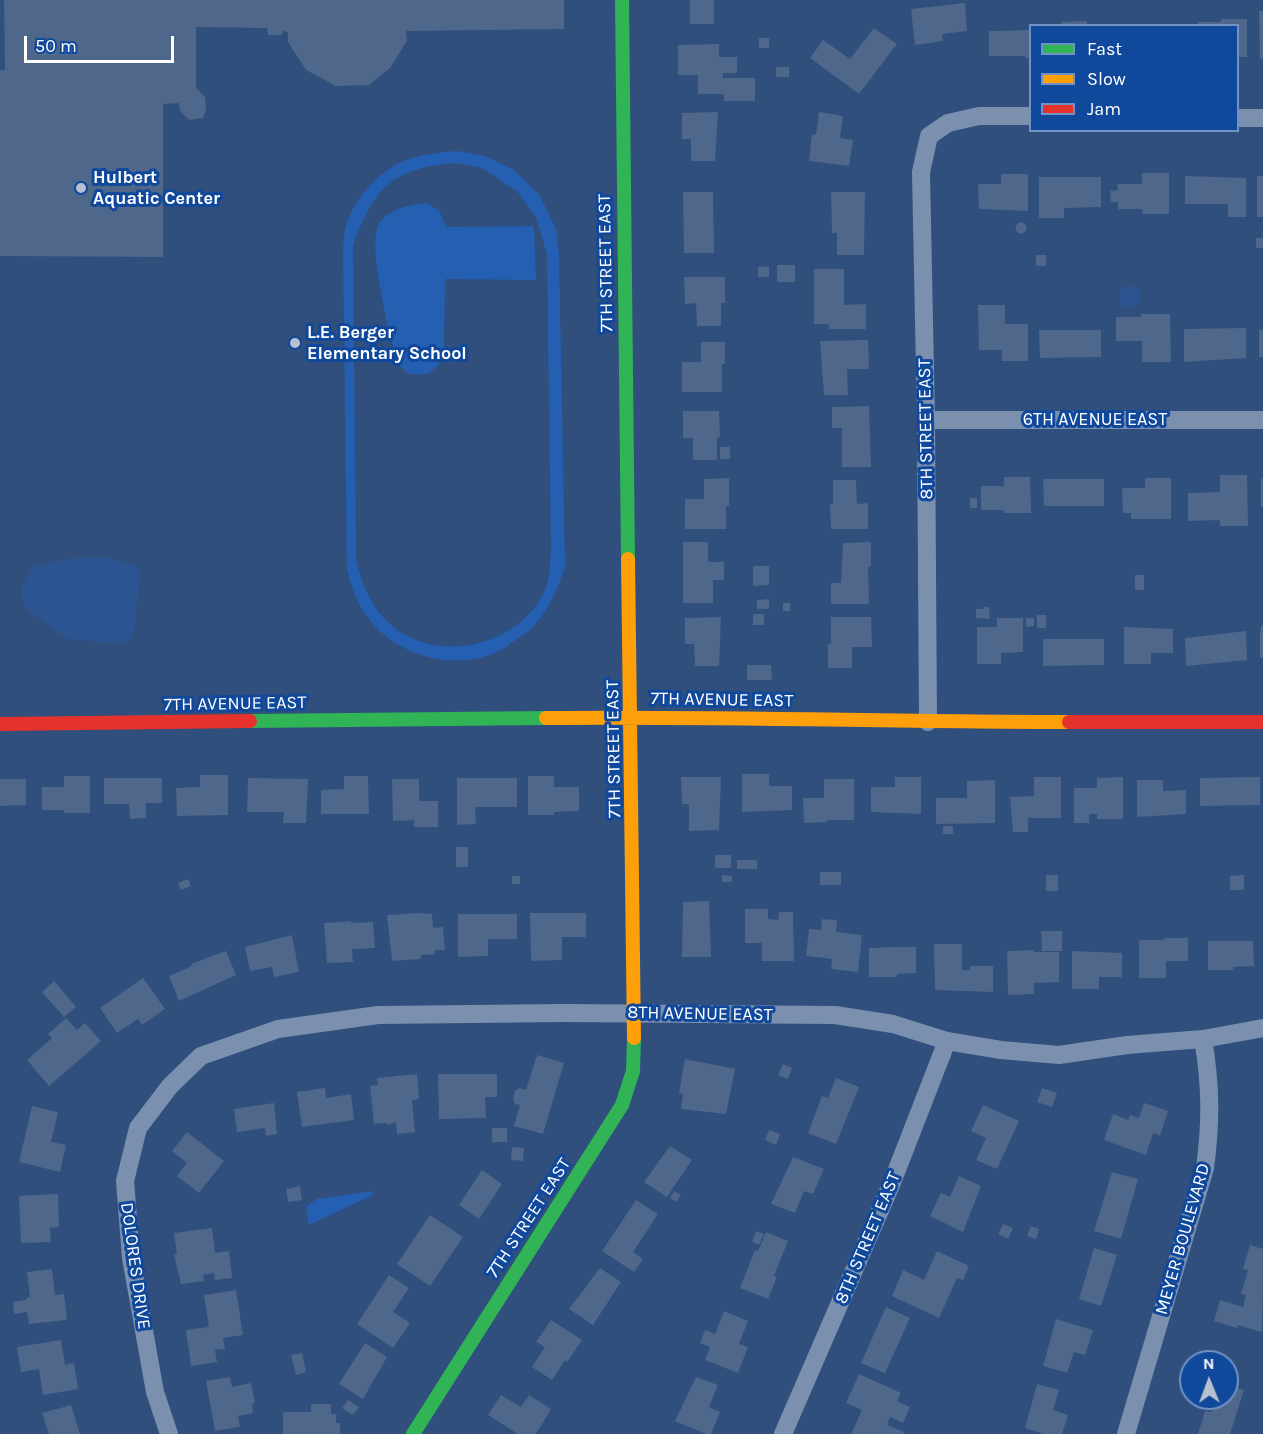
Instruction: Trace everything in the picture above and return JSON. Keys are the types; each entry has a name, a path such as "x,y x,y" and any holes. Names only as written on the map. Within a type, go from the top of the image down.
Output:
{"street":[{"name":"7TH STREET EAST","path":"413,1434 622,1105 633,1071 635,1014 632,717 622,133 622,0"},
{"name":"8TH STREET EAST","path":"928,722 926,420 921,172 928,136 948,123 979,116 1029,116"},
{"path":"1239,118 1263,118"},
{"name":"6TH AVENUE EAST","path":"926,420 1263,420"},
{"name":"7TH AVENUE EAST","path":"0,723 632,717 928,722 1263,722"},
{"name":"8TH AVENUE EAST","path":"157,1103 170,1086 201,1056 278,1029 378,1015 835,1015 893,1024 947,1041 1001,1050 1059,1055 1127,1045 1203,1039 1263,1028"},
{"name":"MEYER BOULEVARD","path":"1126,1434 1204,1168 1210,1131 1211,1095 1203,1039"},
{"name":"8TH STREET EAST","path":"783,1434 891,1185 947,1041"},
{"name":"DOLORES DRIVE","path":"157,1103 138,1128 125,1181 130,1258 155,1392 170,1434"}],"shaded area":[{"path":"457,151 485,156 514,170 539,194 556,229 559,253 565,567 548,607 530,629 493,654 456,660 421,655 390,639 362,610 347,569 343,250 345,229 351,213 364,193 381,175 411,158","holes":["456,163 482,168 518,192 536,217 547,254 550,564 545,590 534,608 519,623 501,635 481,642 460,646 438,646 418,641 399,631 382,616 366,591 356,561 353,246 369,209 388,185 401,176 416,170"]},
{"path":"426,203 439,210 446,227 534,226 536,280 445,279 444,355 438,366 427,374 409,374 397,363 377,269 376,233 384,217 395,210"},
{"path":"1130,286 1138,289 1141,297 1138,305 1130,308 1122,305 1119,297 1122,289"},
{"path":"74,558 107,558 137,566 140,574 135,628 130,640 119,644 67,639 25,608 21,595 23,583 33,566"},
{"path":"373,1191 373,1195 309,1225 306,1207 316,1199"}],"building":[{"name":"Hulbert Aquatic Center","path":"4,0 564,0 564,29 406,31 407,41 390,68 369,85 336,86 306,70 288,42 288,32 282,31 282,35 268,35 267,28 196,27 196,88 205,97 206,109 203,118 189,120 181,112 178,103 163,104 163,257 0,256 0,70 5,70"},
{"path":"690,0 714,0 714,24 690,24"},
{"path":"965,3 967,31 942,34 943,41 915,45 911,9"},
{"path":"1259,11 1263,11 1263,59 1260,59"},
{"path":"1221,19 1247,19 1247,57 1239,57 1239,24 1198,24 1198,22 1221,22"},
{"path":"1087,21 1087,24 1061,24 1061,22"},
{"path":"874,28 897,44 859,94 810,58 823,40 850,59"},
{"path":"1029,30 1029,58 989,56 989,31"},
{"path":"759,38 769,38 769,48 759,48"},
{"path":"719,44 719,57 737,57 737,73 723,73 723,78 755,78 755,101 724,101 724,94 698,94 698,75 678,75 678,45"},
{"path":"776,67 789,67 789,77 776,77"},
{"path":"718,112 715,161 691,161 691,139 682,139 682,113"},
{"path":"819,112 843,116 840,138 853,140 849,166 809,161 812,134 816,135"},
{"path":"1142,173 1169,173 1169,214 1143,214 1142,209 1118,209 1118,202 1111,202 1110,191 1118,190 1117,184 1142,184"},
{"path":"1001,174 1028,174 1028,211 979,209 978,184 1001,184"},
{"path":"1185,176 1246,178 1246,217 1228,217 1228,204 1185,204"},
{"path":"1257,176 1263,176 1263,217 1257,217"},
{"path":"1039,177 1101,177 1101,207 1064,208 1064,218 1039,218"},
{"path":"683,192 713,192 714,253 684,253"},
{"path":"831,192 865,192 864,255 837,255 837,233 832,233"},
{"path":"1021,223 1025,224 1025,232 1021,233 1017,232 1016,228 1017,224"},
{"path":"1256,238 1263,238 1263,248 1256,248"},
{"path":"1036,255 1046,255 1046,266 1036,266"},
{"path":"777,265 795,265 795,282 777,282"},
{"path":"769,266 769,277 758,277 758,267"},
{"path":"814,269 844,269 844,305 866,304 866,329 829,329 829,324 814,324"},
{"path":"684,277 725,277 725,303 721,303 721,326 697,326 696,303 685,304"},
{"path":"978,305 1005,305 1005,324 1028,324 1028,361 1002,361 1002,350 979,350"},
{"path":"1141,314 1170,314 1171,362 1142,362 1142,341 1116,341 1116,317 1141,317"},
{"path":"1246,328 1246,358 1184,362 1184,329"},
{"path":"1039,330 1101,330 1101,357 1040,358"},
{"path":"1259,330 1263,330 1263,357 1259,357"},
{"path":"868,340 869,369 847,369 848,395 824,395 820,341"},
{"path":"701,342 725,342 722,392 682,392 682,362 701,362"},
{"path":"869,406 871,467 842,467 842,428 832,428 832,407"},
{"path":"683,411 719,411 720,437 717,437 717,460 693,460 693,438 683,438"},
{"path":"720,447 730,447 730,459 720,459"},
{"path":"1220,475 1247,475 1248,526 1220,526 1220,520 1188,521 1188,493 1220,492"},
{"path":"1004,477 1030,477 1031,513 981,510 981,486 1004,486"},
{"path":"729,478 726,529 685,529 685,499 704,499 704,479"},
{"path":"1145,478 1171,478 1171,519 1131,519 1131,513 1123,513 1122,488 1145,488"},
{"path":"1043,479 1104,479 1104,506 1044,506"},
{"path":"1261,479 1263,479 1263,507 1261,507"},
{"path":"833,480 856,480 857,504 868,503 868,529 831,529 830,504 833,504"},
{"path":"970,498 977,498 977,508 970,508"},
{"path":"683,542 708,542 708,562 724,562 724,580 713,580 713,603 683,603"},
{"path":"871,542 871,566 868,567 869,604 831,604 831,583 841,583 843,543"},
{"path":"753,566 769,566 769,585 753,586"},
{"path":"1135,575 1144,575 1144,590 1135,590"},
{"path":"769,599 769,609 757,609 757,600"},
{"path":"783,603 790,603 790,611 783,611"},
{"path":"983,607 989,607 990,619 976,618 976,609 983,609"},
{"path":"753,614 764,614 764,625 753,625"},
{"path":"1037,615 1046,615 1046,628 1037,628"},
{"path":"721,617 719,666 695,666 694,644 685,644 685,618"},
{"path":"831,617 871,617 872,647 852,647 852,668 828,668"},
{"path":"997,618 1023,618 1023,652 1001,653 1001,664 977,664 977,627 997,627"},
{"path":"1026,618 1034,618 1034,626 1026,627"},
{"path":"1263,625 1263,658 1260,658 1260,633"},
{"path":"1124,627 1173,629 1173,653 1151,653 1151,664 1124,664"},
{"path":"1246,631 1247,660 1186,666 1185,638"},
{"path":"1043,639 1104,639 1104,665 1043,666"},
{"path":"747,665 771,665 772,680 747,680"},
{"path":"742,774 769,774 769,786 792,786 792,810 742,812"},
{"path":"200,775 228,775 228,815 177,816 176,788 200,787"},
{"path":"64,776 90,776 90,813 42,810 42,787 64,787"},
{"path":"344,776 368,776 369,814 321,814 321,790 344,789"},
{"path":"528,776 554,776 554,787 579,787 579,811 554,812 554,815 528,815"},
{"path":"681,777 721,777 719,830 689,831 689,804 682,804"},
{"path":"895,777 921,777 921,814 871,812 871,787 895,787"},
{"path":"1034,777 1061,777 1061,818 1028,818 1028,832 1013,832 1010,797 1034,796"},
{"path":"1123,777 1123,819 1097,819 1097,814 1089,814 1089,823 1074,823 1074,788 1097,788 1097,778"},
{"path":"1260,777 1260,805 1200,806 1200,778"},
{"path":"104,778 162,778 162,803 146,803 146,818 130,819 129,804 104,804"},
{"path":"248,778 308,779 306,823 283,823 284,812 247,812"},
{"path":"457,778 517,778 517,807 475,807 476,824 457,825"},
{"path":"0,779 26,779 26,805 0,806"},
{"path":"392,779 419,779 419,801 438,801 438,827 414,827 414,820 393,821"},
{"path":"824,779 854,779 854,820 804,823 803,798 824,798"},
{"path":"995,780 995,823 936,824 936,798 967,798 967,781"},
{"path":"1137,780 1163,780 1163,791 1186,790 1186,814 1137,817"},
{"path":"943,826 953,826 953,834 943,834"},
{"path":"456,847 468,847 468,867 456,867"},
{"path":"715,855 731,855 731,868 715,868"},
{"path":"737,860 757,860 757,869 737,869"},
{"path":"820,872 841,872 841,885 820,885"},
{"path":"722,875 732,876 732,882 722,882"},
{"path":"1046,875 1058,875 1058,891 1046,891"},
{"path":"1244,875 1244,890 1230,890 1230,876"},
{"path":"512,876 520,876 520,884 512,884"},
{"path":"188,879 191,886 181,890 178,883"},
{"path":"709,901 711,957 682,957 683,902"},
{"path":"745,909 768,909 768,919 778,920 779,912 793,912 794,961 762,961 762,943 745,943"},
{"path":"530,913 586,913 586,937 562,937 562,960 531,961"},
{"path":"432,914 433,928 443,927 445,950 435,950 435,954 421,955 421,959 392,961 387,915"},
{"path":"458,914 517,914 517,939 488,939 488,956 458,957"},
{"path":"822,919 837,920 836,932 862,935 858,972 831,969 832,959 806,956 809,929 821,930"},
{"path":"351,921 351,923 373,922 375,948 352,949 353,962 327,963 324,923"},
{"path":"1041,931 1062,931 1062,951 1042,951"},
{"path":"292,935 299,972 274,977 272,967 250,971 245,947"},
{"path":"1164,938 1188,938 1188,961 1166,961 1166,978 1139,978 1139,940 1164,940"},
{"path":"1208,941 1253,941 1254,966 1233,967 1233,970 1208,970"},
{"path":"934,944 962,944 962,970 970,970 970,966 993,966 993,992 935,990"},
{"path":"916,947 916,973 897,974 897,977 869,977 869,948"},
{"path":"1033,950 1034,952 1059,952 1059,982 1034,983 1034,994 1008,995 1007,951"},
{"path":"226,951 236,975 179,1001 169,976 192,966 191,964"},
{"path":"1072,951 1122,953 1122,977 1099,977 1099,989 1072,989"},
{"path":"143,978 165,1009 142,1025 138,1019 117,1033 100,1008"},
{"path":"54,981 76,1007 64,1017 42,992"},
{"path":"66,1018 77,1030 85,1023 101,1041 49,1086 27,1060 52,1038 48,1034"},
{"path":"537,1055 564,1063 543,1134 514,1126 520,1105 515,1104 513,1099 515,1091 520,1088 526,1090"},
{"path":"685,1059 735,1069 726,1114 681,1109 683,1094 679,1093"},
{"path":"783,1064 792,1068 788,1079 778,1075"},
{"path":"417,1074 419,1099 412,1100 415,1132 397,1134 396,1122 387,1125 387,1123 374,1124 370,1086 378,1085 377,1078"},
{"path":"438,1074 497,1074 497,1097 485,1097 486,1118 439,1119"},
{"path":"836,1078 859,1087 836,1144 808,1133 822,1096 828,1098"},
{"path":"325,1088 326,1098 351,1094 354,1120 302,1127 297,1092"},
{"path":"1042,1088 1057,1093 1052,1107 1037,1102"},
{"path":"274,1103 277,1134 266,1136 265,1128 237,1132 234,1109"},
{"path":"1144,1103 1168,1111 1160,1136 1153,1133 1146,1155 1104,1140 1113,1114 1128,1120 1130,1115 1139,1118"},
{"path":"983,1105 1019,1121 997,1169 976,1160 986,1138 971,1131"},
{"path":"32,1106 58,1112 51,1142 66,1145 60,1172 19,1162"},
{"path":"492,1128 507,1128 507,1142 492,1142"},
{"path":"769,1130 780,1134 776,1145 765,1140"},
{"path":"187,1132 224,1161 199,1193 177,1176 187,1163 172,1151"},
{"path":"670,1146 692,1160 667,1197 644,1182"},
{"path":"512,1147 524,1148 523,1161 511,1160"},
{"path":"793,1157 824,1169 813,1194 804,1191 795,1213 771,1204"},
{"path":"482,1170 502,1184 479,1219 459,1205"},
{"path":"1112,1172 1138,1179 1121,1239 1094,1231"},
{"path":"959,1176 981,1186 963,1232 930,1216 941,1193 950,1197"},
{"path":"300,1186 302,1200 288,1202 286,1189"},
{"path":"674,1191 681,1195 676,1202 670,1198"},
{"path":"58,1194 59,1227 50,1228 51,1242 21,1243 19,1196"},
{"path":"636,1200 658,1214 633,1252 643,1259 634,1272 602,1251"},
{"path":"430,1215 463,1237 430,1286 397,1264"},
{"path":"1003,1224 1013,1228 1008,1239 998,1234"},
{"path":"1031,1226 1039,1229 1036,1239 1027,1236"},
{"path":"212,1228 215,1253 229,1251 232,1278 215,1280 214,1273 203,1275 204,1281 181,1284 174,1255 177,1254 174,1233"},
{"path":"756,1231 764,1234 759,1245 752,1242"},
{"path":"766,1232 788,1241 774,1276 777,1277 768,1299 740,1288 755,1250 758,1251"},
{"path":"1250,1245 1263,1249 1262,1332 1214,1321 1220,1300 1243,1307 1246,1295 1241,1294 1248,1270 1243,1269"},
{"path":"1094,1248 1117,1255 1101,1306 1079,1299"},
{"path":"937,1251 969,1266 963,1280 957,1278 939,1318 892,1296 903,1270 924,1280"},
{"path":"600,1268 621,1282 593,1325 569,1309"},
{"path":"52,1269 55,1295 64,1294 67,1320 29,1324 27,1312 14,1314 13,1302 30,1297 27,1272"},
{"path":"389,1275 409,1288 393,1312 410,1323 393,1348 357,1324"},
{"path":"236,1290 243,1335 223,1338 225,1349 215,1350 217,1362 191,1366 186,1330 209,1327 204,1295"},
{"path":"886,1307 910,1318 885,1373 861,1363"},
{"path":"724,1311 748,1321 739,1344 748,1347 738,1373 705,1360 710,1347 700,1343 705,1330 715,1334"},
{"path":"1056,1319 1093,1330 1085,1355 1074,1352 1067,1373 1043,1366"},
{"path":"551,1320 582,1340 552,1380 532,1367 545,1347 536,1342"},
{"path":"61,1340 65,1365 74,1363 78,1389 43,1395 39,1369 21,1372 17,1347"},
{"path":"365,1343 387,1357 363,1399 339,1384"},
{"path":"302,1353 306,1372 296,1375 291,1355"},
{"path":"859,1374 901,1393 897,1401 910,1407 903,1423 890,1417 887,1425 904,1432 903,1434 851,1434 862,1410 846,1403"},
{"path":"230,1377 232,1387 251,1383 255,1403 252,1403 253,1413 238,1416 240,1427 215,1431 206,1381"},
{"path":"696,1377 718,1385 709,1407 720,1412 711,1434 675,1421"},
{"path":"1037,1384 1059,1390 1053,1410 1068,1415 1062,1434 1044,1434 1025,1428"},
{"path":"1239,1389 1244,1390 1239,1406"},
{"path":"501,1395 521,1407 529,1395 551,1409 536,1434 518,1434 488,1415"},
{"path":"348,1400 359,1407 353,1415 342,1408"},
{"path":"311,1404 331,1404 331,1414 336,1414 336,1423 340,1423 340,1434 283,1434 283,1412 311,1412"},
{"path":"71,1405 80,1434 49,1434 42,1413"},
{"path":"1212,1410 1238,1410 1230,1434 1198,1434 1205,1411 1211,1412"}],"traffic: fast":[{"path":"622,0 628,559"},
{"path":"250,721 546,718"},
{"path":"413,1434 622,1105 633,1071 634,1038"}],"traffic: slow":[{"path":"628,559 634,1038"},
{"path":"546,718 1069,722"}],"traffic: jam":[{"path":"0,724 250,721"},
{"path":"1069,722 1263,722"}],"place":[{"name":"Hulbert Aquatic Center","path":"81,188"},
{"name":"L.E. Berger Elementary School","path":"295,343"}]}
